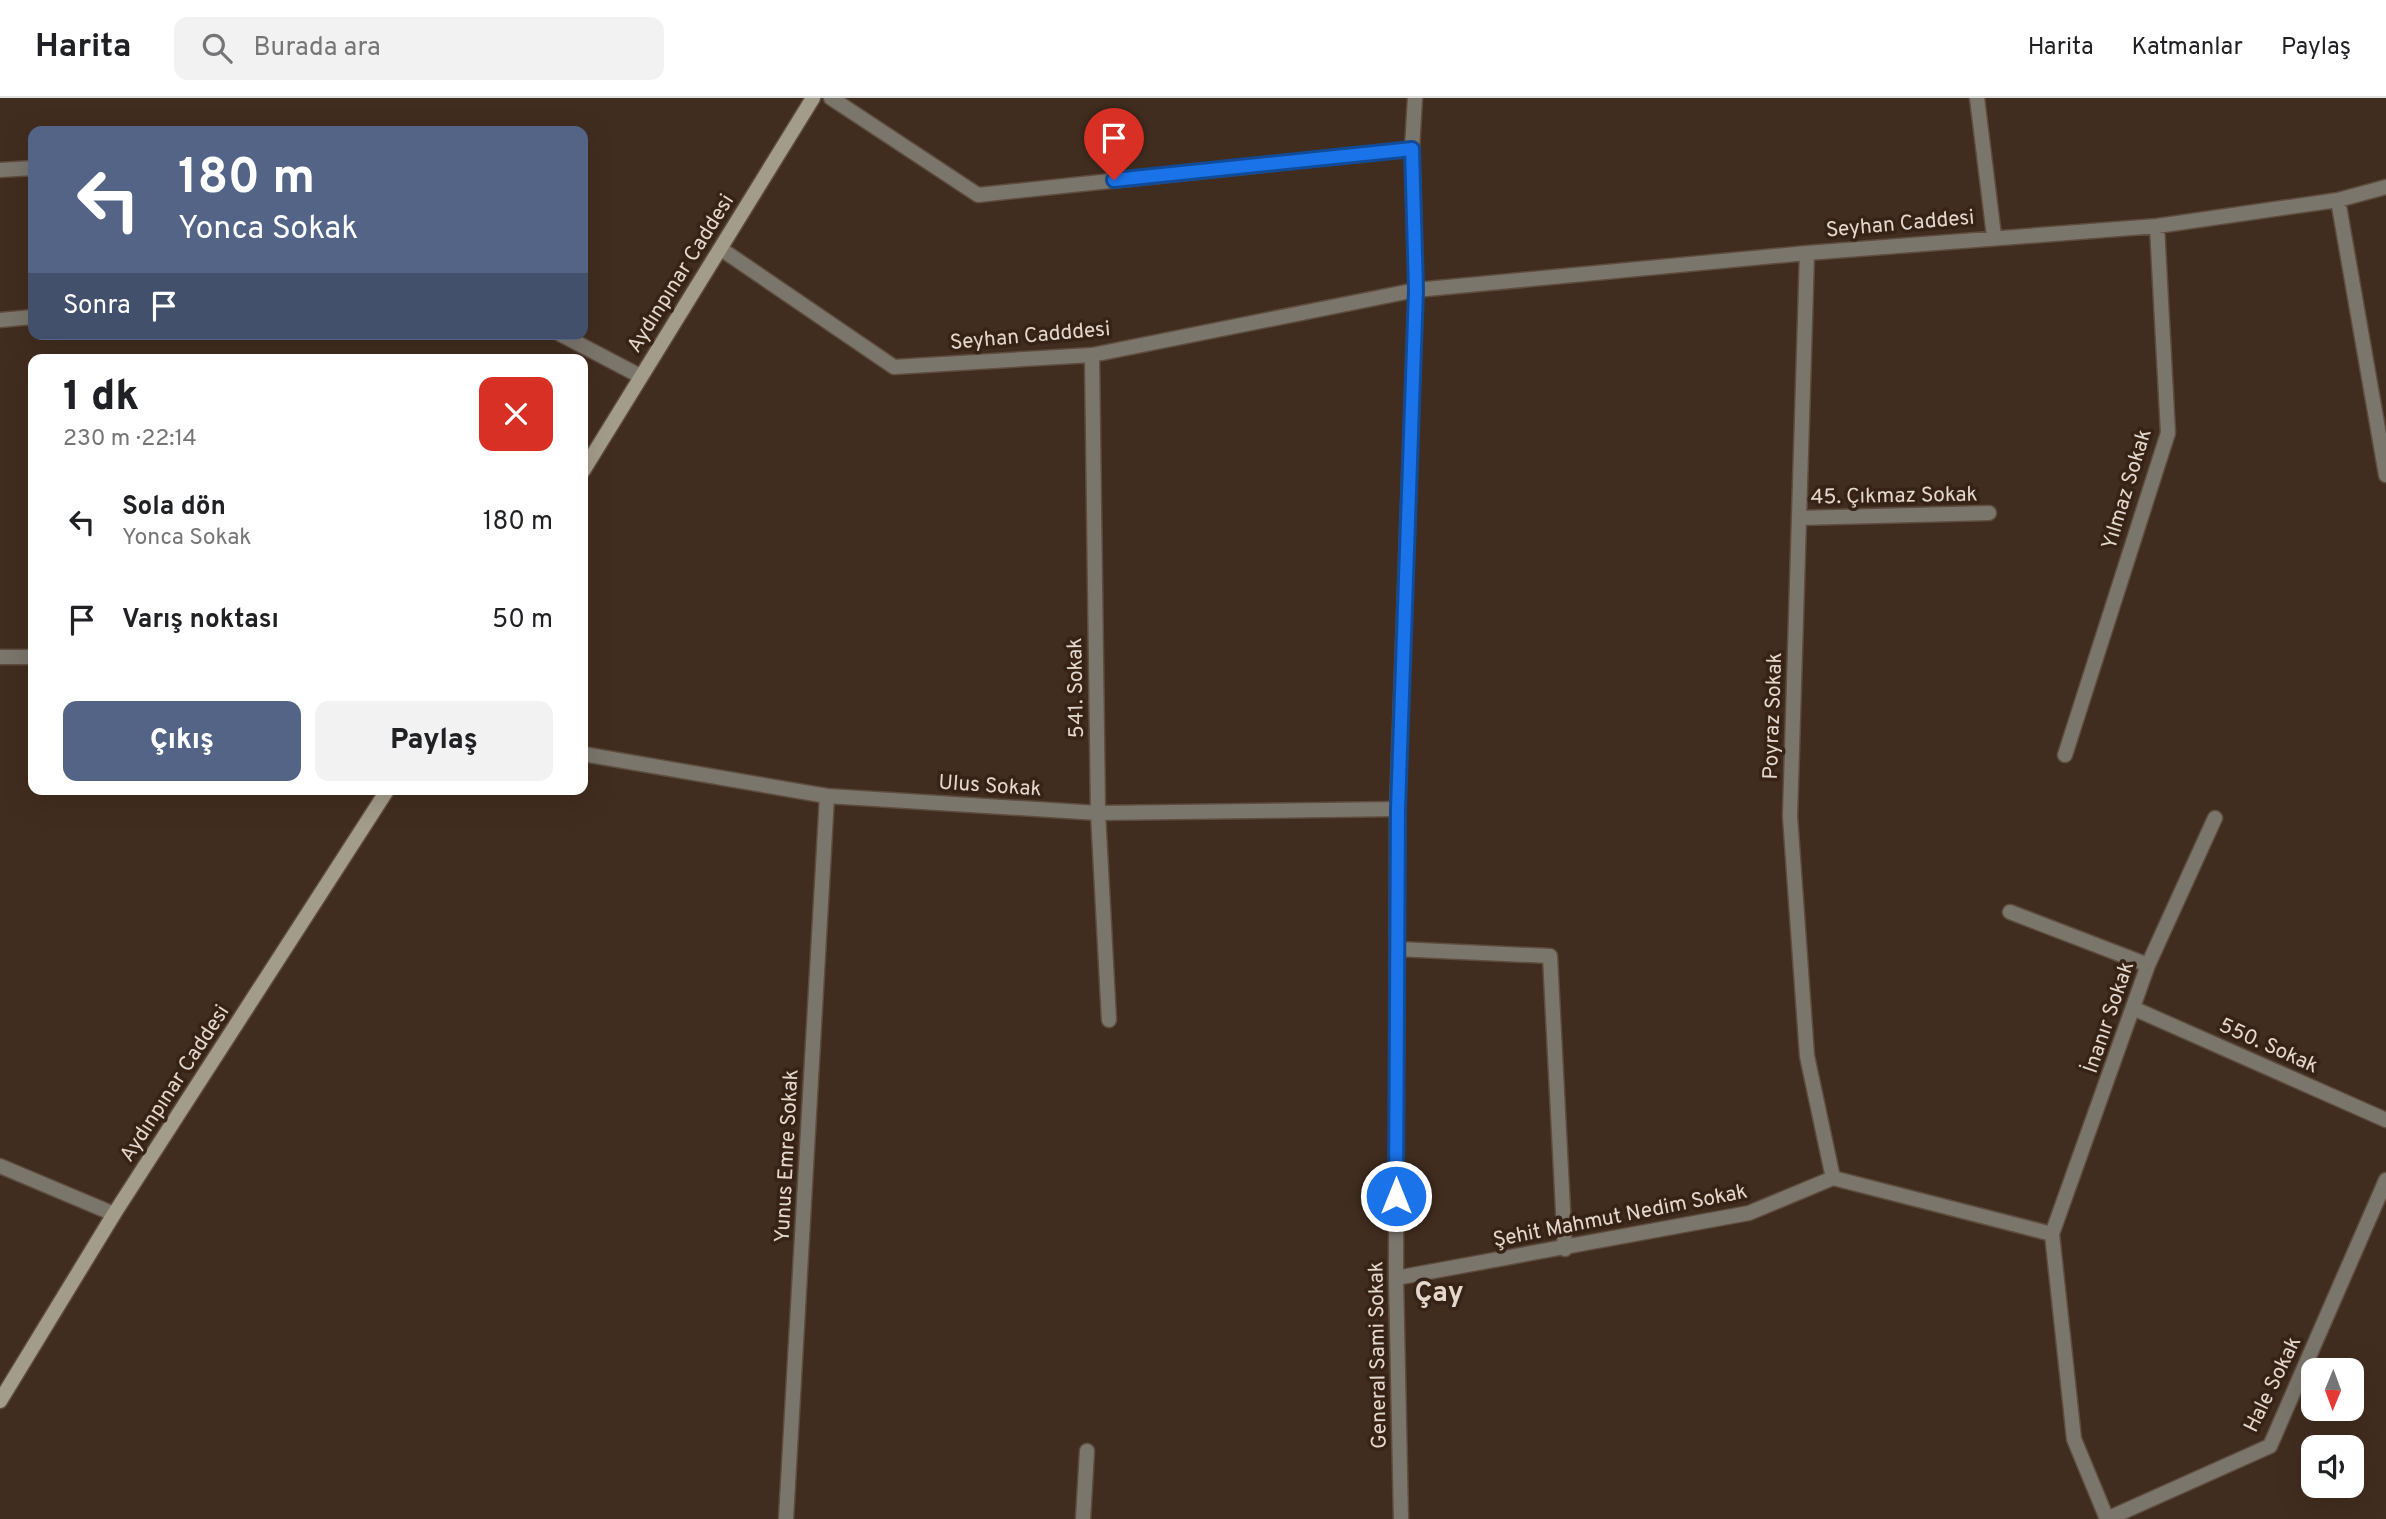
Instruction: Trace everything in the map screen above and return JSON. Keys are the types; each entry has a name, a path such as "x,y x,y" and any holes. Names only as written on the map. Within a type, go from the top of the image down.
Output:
{"main road":[{"name":"Aydınpınar Caddesi","path":"588,463 813,98"},
{"name":"Aydınpınar Caddesi","path":"0,1401 114,1214 384,795"}],"street":[{"path":"831,98 978,195 1412,149"},
{"name":"General Sami Sokak","path":"1401,1519 1396,1278 1398,809 1416,290 1412,149 1415,98"},
{"path":"1977,98 1994,236"},
{"path":"0,170 28,168"},
{"name":"Seyhan Caddesi","path":"1416,290 1994,236 2157,226 2338,200 2386,187"},
{"path":"2338,200 2386,475"},
{"name":"Yılmaz Sokak","path":"2065,755 2168,433 2157,226"},
{"name":"Seyhan Cadddesi","path":"721,249 894,367 1092,355 1416,290"},
{"name":"Poyraz Sokak","path":"1807,253 1790,816 1807,1056 1833,1178"},
{"path":"0,320 28,317"},
{"path":"571,340 640,376"},
{"name":"541. Sokak","path":"1092,355 1098,813 1109,1020"},
{"name":"45. Çıkmaz Sokak","path":"1799,518 1989,513"},
{"path":"0,657 28,657"},
{"name":"Ulus Sokak","path":"588,755 827,796 1098,813 1398,809"},
{"name":"Yunus Emre Sokak","path":"786,1519 827,796"},
{"name":"İnanır Sokak","path":"2052,1234 2135,1009 2148,965 2215,818"},
{"path":"2010,912 2148,965"},
{"path":"1397,949 1550,956 1565,1249"},
{"name":"550. Sokak","path":"2135,1009 2386,1120"},
{"path":"0,1166 114,1214"},
{"path":"1833,1178 2052,1234 2074,1439 2107,1519"},
{"name":"Şehit Mahmut Nedim Sokak","path":"1396,1278 1749,1213 1833,1178"},
{"name":"Hale Sokak","path":"2107,1519 2270,1446 2386,1180"},
{"path":"1083,1519 1087,1451"}],"district":[{"name":"Çay","path":"1439,1291"}],"route":[{"path":"1114,180 1412,149 1416,290 1398,809 1396,1196"}]}
